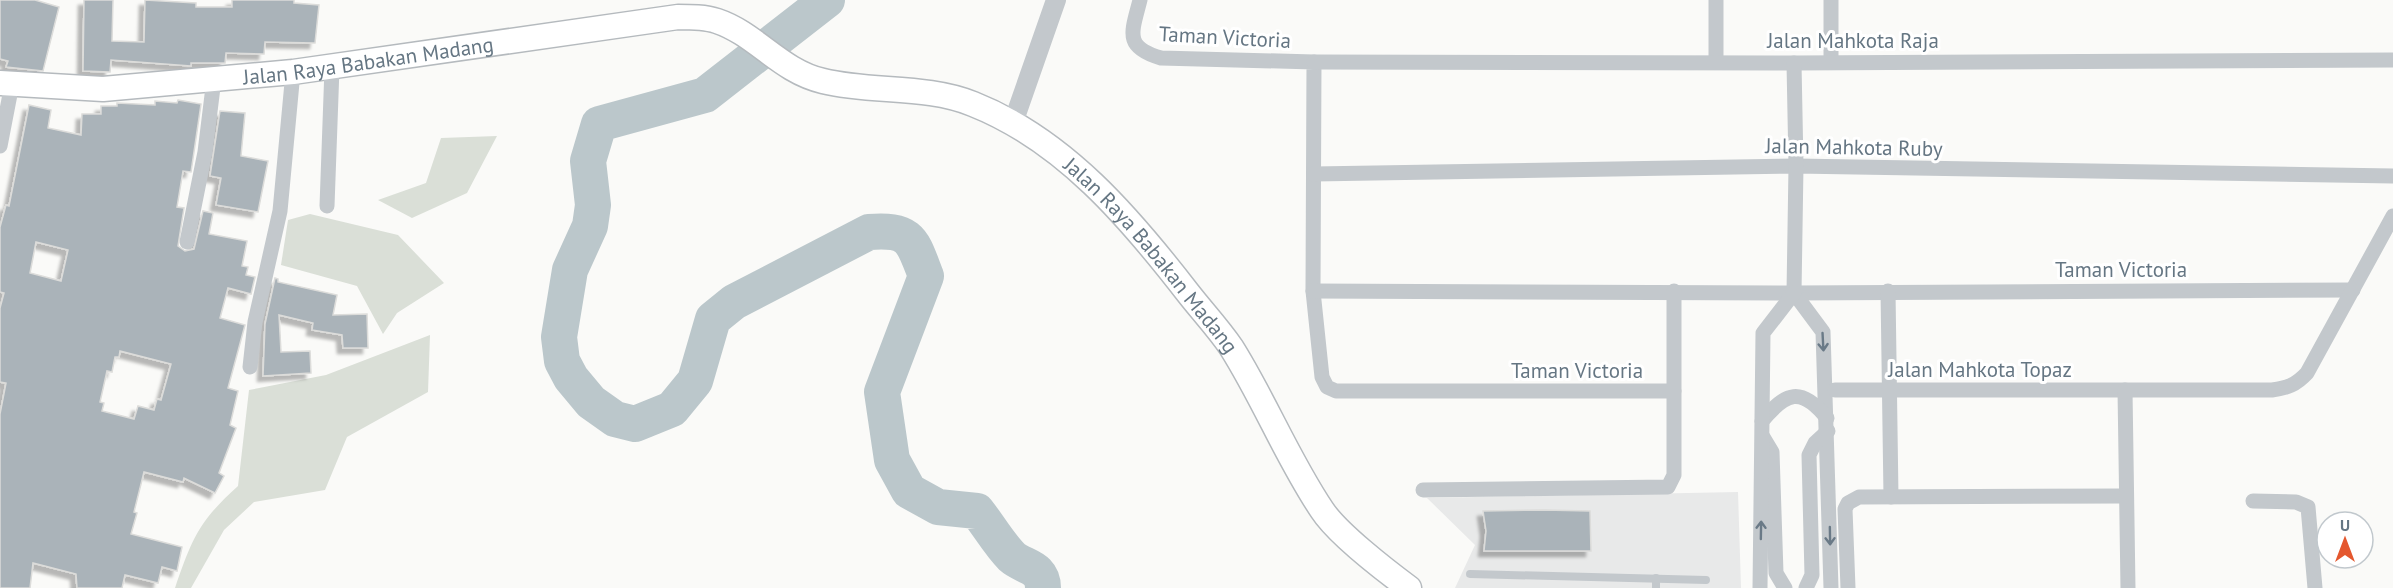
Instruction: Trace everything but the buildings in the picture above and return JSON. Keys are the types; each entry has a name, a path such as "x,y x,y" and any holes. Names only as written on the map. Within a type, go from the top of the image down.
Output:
{"main road":[{"name":"Jalan Raya Babakan Madang","path":"6,83 103,89 293,72 678,16 717,21 734,29 789,69 823,81 926,93 972,103 1013,123 1054,148 1095,185 1164,262 1230,346 1323,512 1384,570 1409,588"}],"street":[{"path":"1013,123 1056,0"},
{"name":"Taman Victoria","path":"1140,0 1132,31 1135,45 1145,53 1161,58 1314,62 1313,291 1322,377 1328,387 1336,391 1674,391"},
{"path":"1716,0 1716,61"},
{"path":"1831,0 1831,61"},
{"name":"Jalan Mahkota Raja","path":"1314,62 1716,61 1794,63 1831,61 2393,60"},
{"path":"1760,588 1763,333 1794,293 1796,166 1794,63"},
{"path":"327,206 332,68"},
{"path":"250,367 255,321 280,211 293,72"},
{"path":"187,242 205,152 214,79"},
{"path":"0,146 6,83"},
{"name":"Jalan Mahkota Ruby","path":"1314,174 1796,166 2393,176"},
{"path":"2128,588 2125,390 2287,388 2307,373 2393,216"},
{"name":"Taman Victoria","path":"1313,291 1794,293 2353,290"},
{"name":"Taman Victoria","path":"1423,490 1668,487 1674,476 1674,291"},
{"path":"1888,291 1891,496"},
{"path":"1794,293 1823,332 1831,588"},
{"name":"Jalan Mahkota Topaz","path":"1835,390 2125,390"},
{"path":"1762,428 1778,402 1795,396 1813,401 1827,424"},
{"path":"1806,588 1812,574 1809,455 1827,424"},
{"path":"1762,428 1772,452 1776,573 1785,588"},
{"path":"1848,588 1845,518 1848,503 1859,497 2126,496"},
{"path":"2253,501 2296,502 2308,507 2315,588"}],"lane":[{"path":"1470,574 1706,580"},
{"path":"1587,588 1590,578"},
{"path":"1608,588 1612,578"},
{"path":"1656,578 1656,588"}],"shaded area":[{"path":"497,136 467,193 412,218 378,200 426,183 441,138"},
{"path":"310,214 398,235 444,283 397,313 383,334 357,286 281,265 288,220"},
{"path":"430,335 428,392 347,437 325,490 254,502 224,530 191,588 175,588 186,556 198,532 214,510 238,486 249,390 326,375"},
{"path":"1738,492 1741,588 1455,588 1475,545 1427,498"}],"waterway":[{"path":"827,0 705,95 599,124 588,161 593,205 590,226 570,270 559,337 562,361 571,378 591,402 615,419 635,424 672,409 695,381 713,319 734,302 869,232 902,235 913,245 926,276 882,392 892,460 909,491 938,507 977,511 1012,557 1040,575 1043,588"}]}
